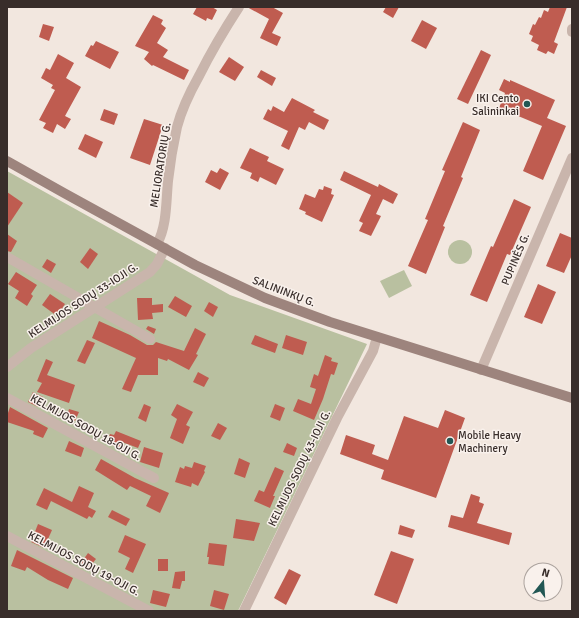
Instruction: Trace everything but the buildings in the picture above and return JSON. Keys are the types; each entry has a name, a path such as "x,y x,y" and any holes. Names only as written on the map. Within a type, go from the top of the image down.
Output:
{"main road":[{"name":"SALININKŲ G.","path":"7,161 161,246 218,276 266,298 330,322 572,398"}],"street":[{"name":"MELIORATORIŲ G.","path":"161,246 170,170 182,113 186,101 217,40 239,7"},
{"name":"PUPINĖS G.","path":"481,370 572,158"},
{"name":"KELMIJOS SODŲ 33-IOJI G.","path":"7,367 31,348 150,272 156,264 161,246"},
{"path":"7,257 150,339"},
{"name":"KELMIJOS SODŲ 43-IOJI G.","path":"244,611 336,418 373,351 377,337"},
{"name":"KELMIJOS SODŲ 18-OJI G.","path":"7,398 154,478"},
{"name":"KELMIJOS SODŲ 19-OJI G.","path":"7,536 149,611"}],"green space":[{"path":"7,171 230,295 367,344 238,611 7,611"},
{"path":"460,240 468,244 472,252 468,260 460,264 452,260 448,252 452,244"},
{"path":"404,270 412,286 389,298 380,281"}],"place":[{"name":"IKI Cento Salininkai","path":"527,104"},
{"name":"Mobile Heavy Machinery","path":"450,441"}]}
